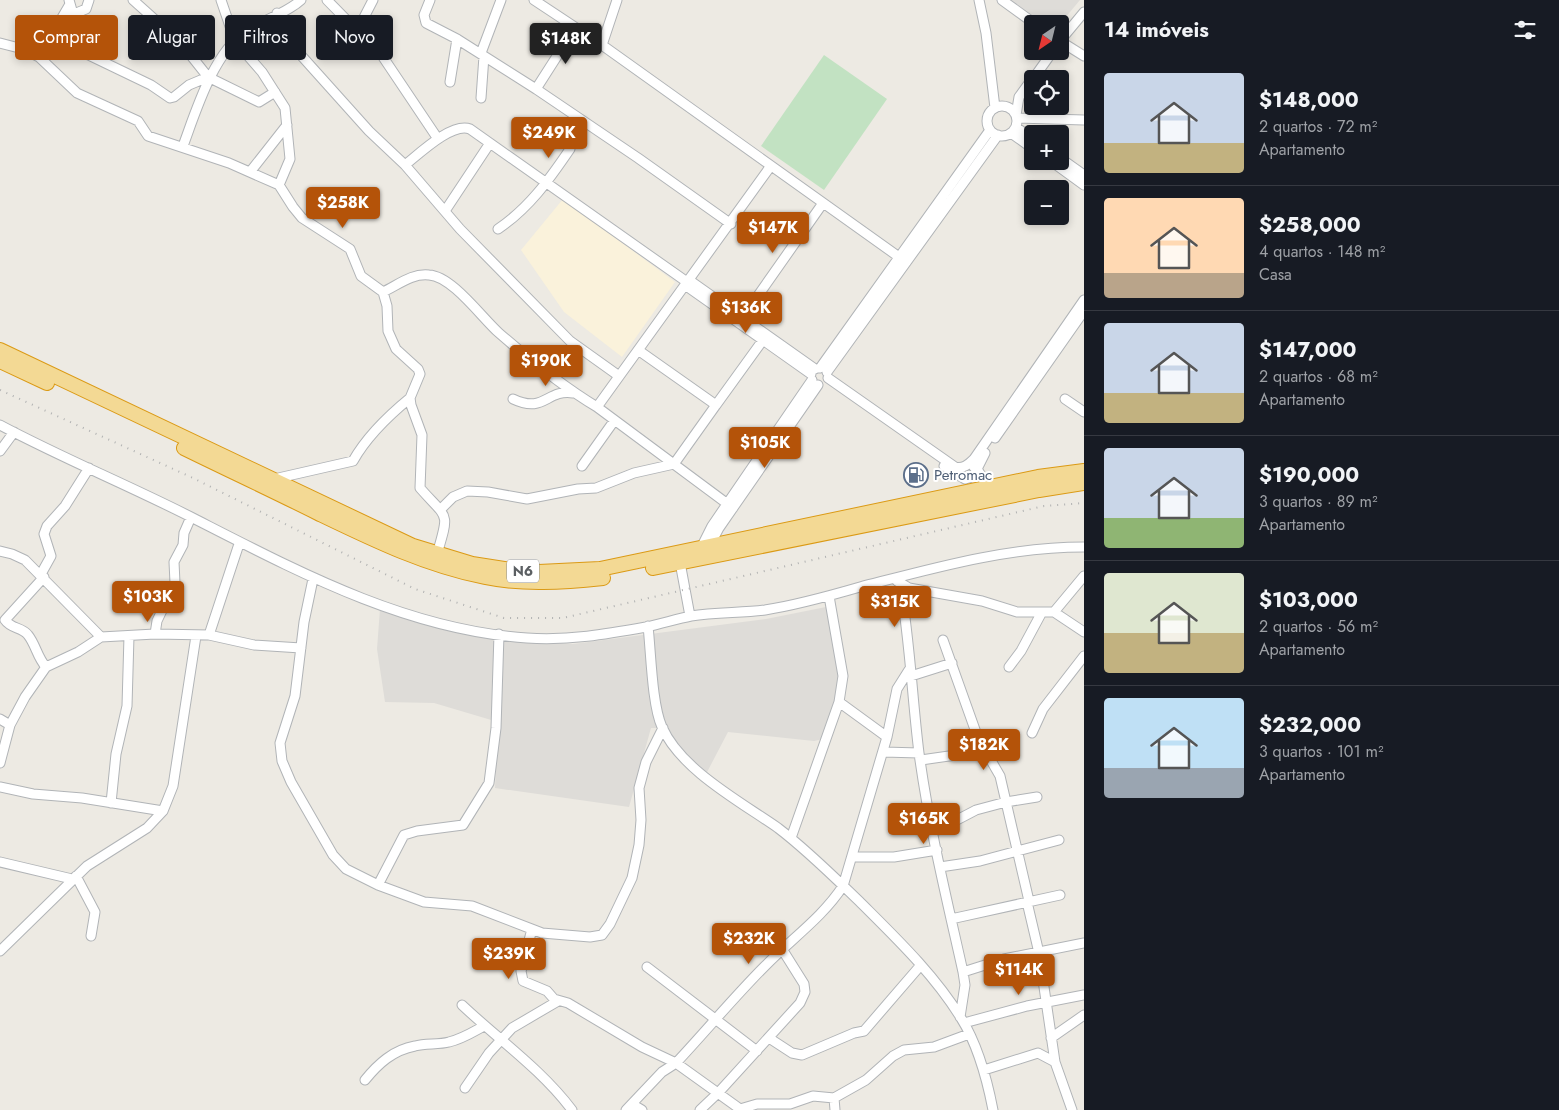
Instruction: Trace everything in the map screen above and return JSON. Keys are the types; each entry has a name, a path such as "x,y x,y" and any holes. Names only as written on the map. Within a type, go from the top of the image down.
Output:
{"highway":[{"name":"N6","path":"0,350 385,534 437,554 472,564 511,570 539,572 600,569 679,558 1084,483"},
{"name":"N6","path":"0,361 377,542 442,566 486,577 518,581 568,582 610,577 679,558 706,547 1038,477 1084,471"}],"street":[{"path":"74,14 86,9 89,0"},
{"path":"133,0 181,43 210,77 259,102 276,92"},
{"path":"221,0 226,15"},
{"path":"274,15 302,0"},
{"path":"327,0 342,15"},
{"path":"366,15 373,0"},
{"path":"430,0 424,20 483,54 536,89 638,158 730,224"},
{"path":"480,98 483,54 501,0"},
{"path":"534,0 602,45 770,167 902,259"},
{"path":"602,45 617,0"},
{"path":"979,0 998,107"},
{"path":"1002,0 1024,16"},
{"path":"69,2 74,14 75,29 72,42 76,50 151,86 170,98 189,85 210,77"},
{"path":"62,15 69,2"},
{"path":"1069,30 1084,12"},
{"path":"277,13 290,43 369,131 405,165 445,210 570,341 618,376"},
{"path":"536,89 575,28"},
{"path":"450,82 457,39"},
{"path":"0,43 15,47"},
{"path":"1069,47 1084,56"},
{"path":"183,146 210,77 225,55"},
{"path":"42,60 77,93 132,117 138,121 148,136 183,146 279,185 292,207 302,218 350,249 361,276 383,292 387,306 388,331 396,349 418,369 420,374 410,398 380,426 360,449 353,461 273,479"},
{"path":"250,60 276,92 285,108 290,158 279,185"},
{"path":"385,60 438,139"},
{"path":"1015,123 1020,97 1024,91"},
{"path":"994,133 988,115 998,107 1020,97"},
{"path":"998,107 1012,110 1015,123 1024,136"},
{"path":"706,547 730,505 902,259 994,133 1015,123 1084,120"},
{"path":"1015,123 1024,131"},
{"path":"250,172 287,125"},
{"path":"405,165 438,139 466,127 687,282 763,340 965,469 990,488"},
{"path":"445,210 490,143"},
{"path":"498,229 521,212 547,182 570,149"},
{"path":"1069,164 1084,175"},
{"path":"597,408 618,376 770,167"},
{"path":"1063,170 1084,185"},
{"path":"743,317 823,203"},
{"path":"383,292 413,276 436,276 468,301 500,334 574,393 730,505"},
{"path":"687,282 743,317 820,376"},
{"path":"957,495 954,484 1084,300"},
{"path":"965,469 979,462 1084,312"},
{"path":"441,509 454,497 467,491 488,492 527,499 578,489 596,488 634,473 674,464 763,340"},
{"path":"638,350 716,405"},
{"path":"513,399 531,405 538,404 561,392 574,393"},
{"path":"410,398 422,435 420,488 441,509 446,521 437,554"},
{"path":"1065,399 1084,412"},
{"path":"582,466 614,421"},
{"path":"0,425 191,517 239,544 313,579 375,604 414,617 526,638 578,638 648,626 690,616 765,610 898,581 958,562 1024,549 1084,547"},
{"path":"0,451 14,432"},
{"path":"46,667 37,657 28,634 8,624 5,620 42,576 51,556 44,534 47,526 65,506 89,468"},
{"path":"155,634 157,622 175,583 174,562 183,545 184,533 191,517"},
{"path":"208,635 239,544"},
{"path":"0,551 25,560 101,637"},
{"path":"679,558 690,616"},
{"path":"1054,612 1084,576"},
{"path":"313,579 295,696 280,743 282,761 291,782 333,855 346,869 378,884 424,902 472,906 542,933 590,938 602,935 610,924 635,868 641,820 639,788 646,762 662,728"},
{"path":"898,581 909,588 982,601 1017,612 1054,612 1084,632"},
{"path":"898,581 907,624 910,673 920,757 940,867 964,972 962,1020"},
{"path":"791,838 839,702 843,676 829,596"},
{"path":"1009,667 1021,651 1042,612"},
{"path":"648,626 658,717 662,728 682,755 707,778 791,838 902,944 962,1020 984,1070 993,1110"},
{"path":"0,763 10,725 25,697 46,667 78,652 101,637 155,634 208,635 254,645 301,648"},
{"path":"378,884 404,835 417,831 463,825 489,783 496,728 499,634"},
{"path":"111,803 116,754 127,706 129,636"},
{"path":"0,951 74,877 87,866 147,828 163,811 173,786 196,636"},
{"path":"943,640 976,733 1000,776 1019,852 1039,953 1055,1062 1072,1110"},
{"path":"1032,734 1043,709 1084,656"},
{"path":"629,1107 662,1072 676,1063 748,982 782,949 804,931 833,901 843,886 884,752 896,689 910,673 952,663"},
{"path":"839,702 887,737"},
{"path":"0,719 10,725"},
{"path":"884,752 920,757 988,753"},
{"path":"0,787 33,794 163,811"},
{"path":"934,832 976,810 1006,802 1037,797"},
{"path":"940,867 1019,852 1059,840"},
{"path":"852,857 894,857 937,850"},
{"path":"0,862 74,877 95,912 91,936"},
{"path":"951,919 1060,895"},
{"path":"532,929 523,960 521,977 523,981 547,991 558,1001 568,1003 642,1047 676,1063 719,1092 736,1109 757,1104 790,1104 813,1096 834,1098 860,1083 893,1056 904,1050 934,1047 968,1034"},
{"path":"964,972 1004,959 1084,943"},
{"path":"700,1110 769,1038 800,1002 806,992 804,984 782,949"},
{"path":"769,1038 792,1053 802,1055 854,1033 858,1034 864,1030 920,966"},
{"path":"646,968 757,1051"},
{"path":"962,1020 1084,995"},
{"path":"465,1088 502,1038 512,1028 558,1001"},
{"path":"462,1005 484,1026 502,1038 558,1092 572,1110"},
{"path":"1051,1038 1084,1015"},
{"path":"365,1080 381,1061 413,1046 447,1043 484,1026"},
{"path":"984,1070 1038,1053 1055,1062"},
{"path":"834,1098 835,1110"},
{"path":"629,1107 642,1110"}],"shaded area":[{"path":"1008,0 1080,0 1068,15 1028,15"},
{"path":"563,199 675,282 622,357 564,312 521,250"},
{"path":"826,607 841,669 839,697 823,739 814,741 728,732 705,776 663,728 651,728 629,807 495,788 498,722 434,703 385,702 377,649 380,609 499,640 573,644 766,619"}],"green space":[{"path":"824,55 887,99 824,190 761,146"}],"railway":[{"path":"0,390 193,478 415,589 504,618 563,618 1044,506 1084,503"}],"place":[{"name":"Petromac","path":"916,475"}]}
